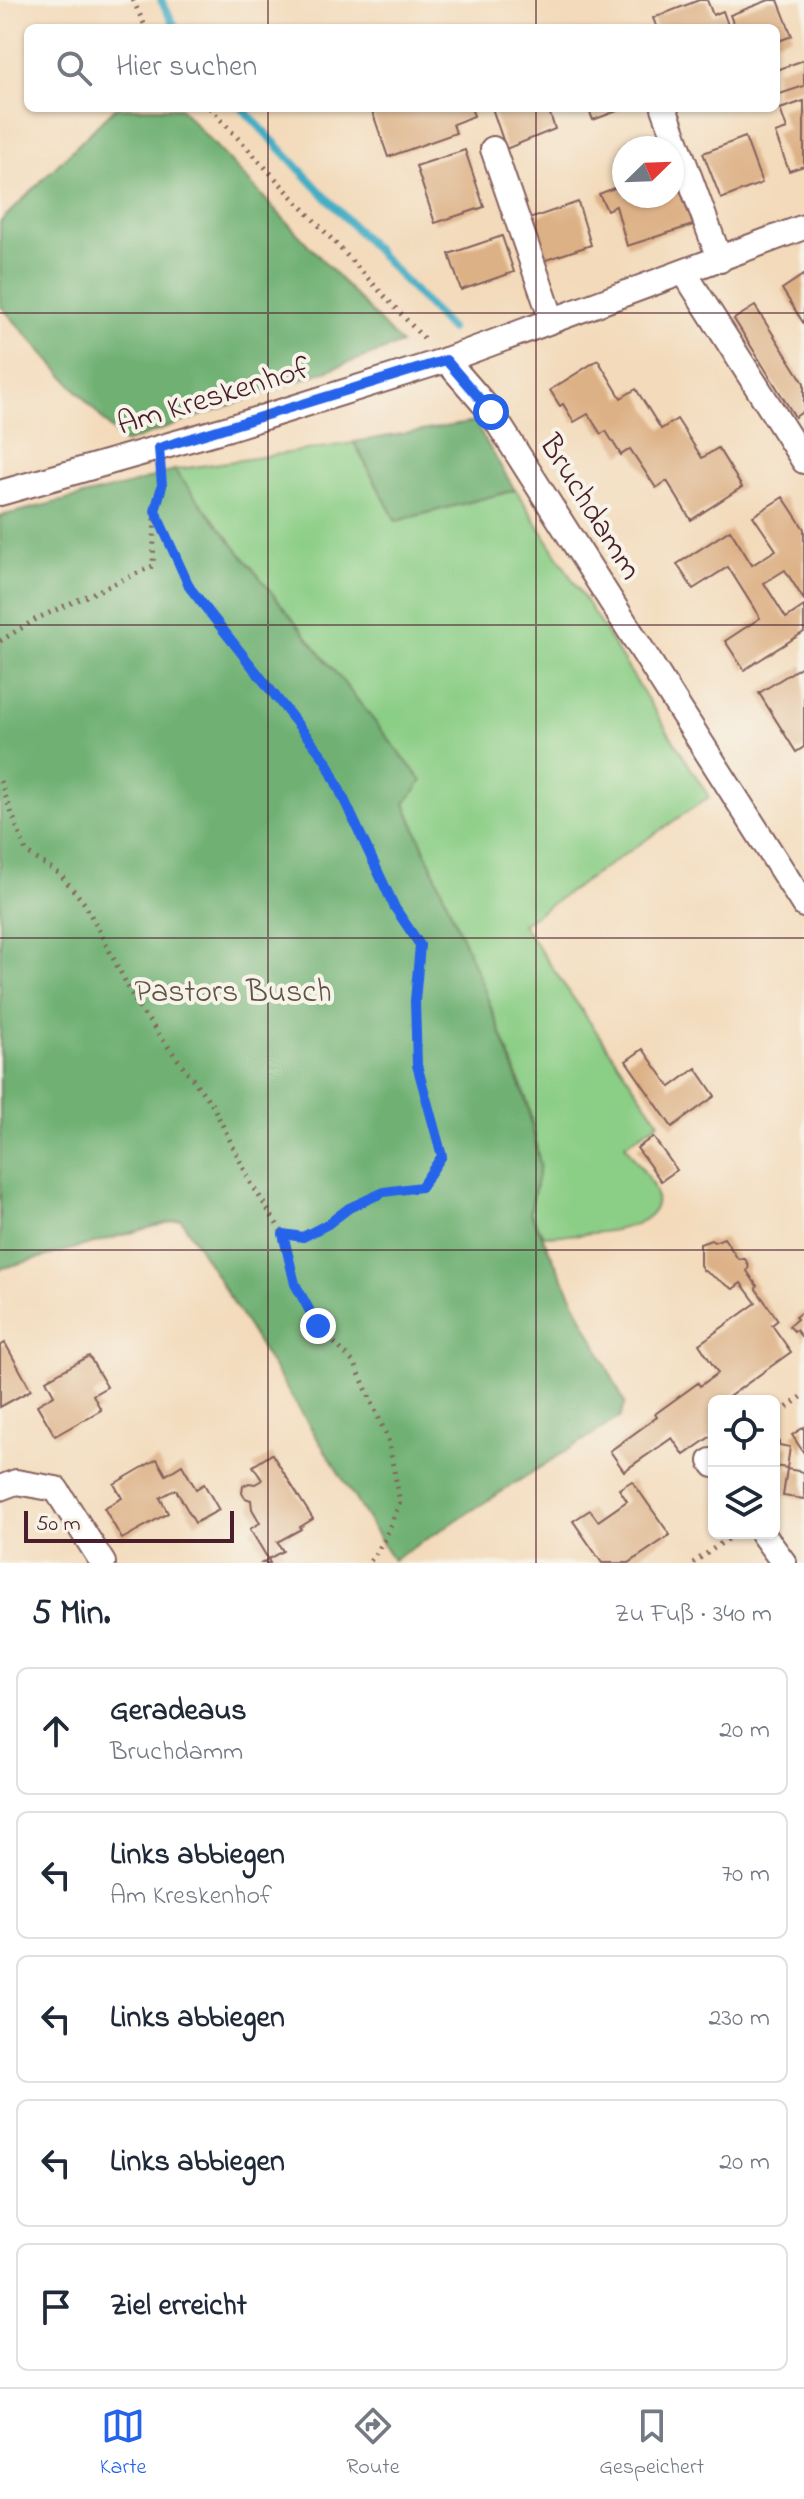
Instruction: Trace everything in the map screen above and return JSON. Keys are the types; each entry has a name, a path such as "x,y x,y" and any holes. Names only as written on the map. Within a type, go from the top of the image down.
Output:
{"street":[{"path":"665,112 720,260"},
{"path":"493,149 552,320"},
{"name":"Am Kreskenhof","path":"0,493 446,360 804,227"},
{"path":"684,272 804,461"},
{"name":"Bruchdamm","path":"446,360 491,412 804,905"},
{"path":"0,1488 16,1482 56,1489 103,1563"},
{"path":"766,1539 784,1563"}],"path":[{"path":"133,0 144,24"},
{"path":"214,112 446,360"},
{"path":"0,641 38,618 153,566 155,511 162,486 159,448"},
{"path":"155,511 190,588 325,759 395,908 420,945 415,1001 417,1065 442,1156 421,1187 384,1192 372,1197 303,1237 283,1234"},
{"path":"0,781 26,852 60,874 85,904 139,1008 213,1106 251,1183 283,1234 295,1284 318,1326 355,1364 388,1439 400,1502 384,1541 369,1563"},
{"path":"780,1413 804,1395"},
{"path":"693,1563 727,1539"}],"green space":[{"path":"111,112 184,112 401,344 124,443 0,305 0,222"},
{"path":"474,422 515,490 396,521 354,442"},
{"path":"354,443 396,521 516,490 709,797 522,924 659,1122 625,1145 655,1192 655,1207 647,1218 633,1225 594,1233 543,1236 530,1212 540,1165 528,1103 405,803 421,780 174,470"},
{"name":"Pastors Busch","path":"174,470 422,781 405,804 483,986 527,1104 540,1165 530,1212 625,1403 620,1417 393,1560 181,1219 0,1269 0,516 132,484"}],"building":[{"path":"699,0 707,0 713,15 723,11 728,24 655,24 653,18"},
{"path":"769,0 778,0 792,36 780,40 780,24 733,24 730,15"},
{"path":"804,60 804,86 780,94 780,69"},
{"path":"804,101 804,166 789,171 775,133 787,129 780,109"},
{"path":"372,112 472,112 474,116 453,124 456,133 388,157"},
{"path":"493,112 549,112 555,129 506,149"},
{"path":"590,112 614,112 593,120"},
{"path":"745,137 762,183 721,199 703,153"},
{"path":"465,150 484,207 435,223 416,166"},
{"path":"612,189 612,208 607,210 599,194"},
{"path":"684,201 693,225 627,246 617,208 684,208"},
{"path":"578,202 591,245 543,261 529,219"},
{"path":"502,236 514,272 461,290 449,254"},
{"path":"804,277 804,324 782,289"},
{"path":"755,306 804,383 804,411 795,417 734,319"},
{"path":"598,360 621,398 636,389 661,429 677,419 702,458 718,448 742,487 691,520 667,481 656,488 630,449 621,455 606,431 601,434 588,414 574,422 550,390"},
{"path":"783,497 804,529 804,600 785,570 764,583 786,618 804,606 804,632 744,670 725,641 760,618 728,567 693,589 677,564 730,530 752,565 776,550 753,516"},
{"path":"804,665 804,747 796,752 759,693"},
{"path":"643,1049 670,1087 696,1068 715,1096 672,1127 626,1061"},
{"path":"653,1137 677,1170 661,1181 637,1148"},
{"path":"724,1238 738,1259 745,1259 756,1289 778,1320 772,1325 791,1352 731,1395 708,1395 708,1438 684,1455 672,1438 624,1471 610,1451 657,1417 655,1414 698,1383 700,1386 718,1373 699,1344 756,1303 741,1283 733,1289 703,1270 700,1265 700,1244 711,1240 714,1242"},
{"path":"804,1310 804,1340 789,1326"},
{"path":"5,1343 31,1390 0,1407 0,1346"},
{"path":"89,1356 107,1387 93,1395 101,1410 55,1436 37,1405 54,1395 46,1380"},
{"path":"804,1427 804,1453 792,1435"},
{"path":"780,1445 790,1447 787,1468 780,1467"},
{"path":"272,1454 313,1519 277,1542 283,1551 268,1559 250,1529 260,1523 251,1500 242,1493 243,1486 262,1480 253,1466"},
{"path":"157,1459 166,1475 182,1465 196,1489 204,1484 219,1510 195,1523 174,1490 160,1498 168,1513 122,1539 104,1508 122,1498 114,1484"},
{"path":"787,1469 804,1472 804,1499 783,1496"},
{"path":"632,1481 670,1535 629,1563 602,1563 573,1521 590,1510 598,1521 627,1501 619,1489"}],"waterway":[{"path":"161,0 174,24"},
{"path":"246,112 450,329"}],"route":[{"path":"318,1326 295,1284 283,1234 303,1237 349,1208 384,1192 421,1187 442,1156 417,1065 415,1001 420,945 395,908 325,759 190,588 155,511 162,486 159,448 446,360 491,412"}]}
